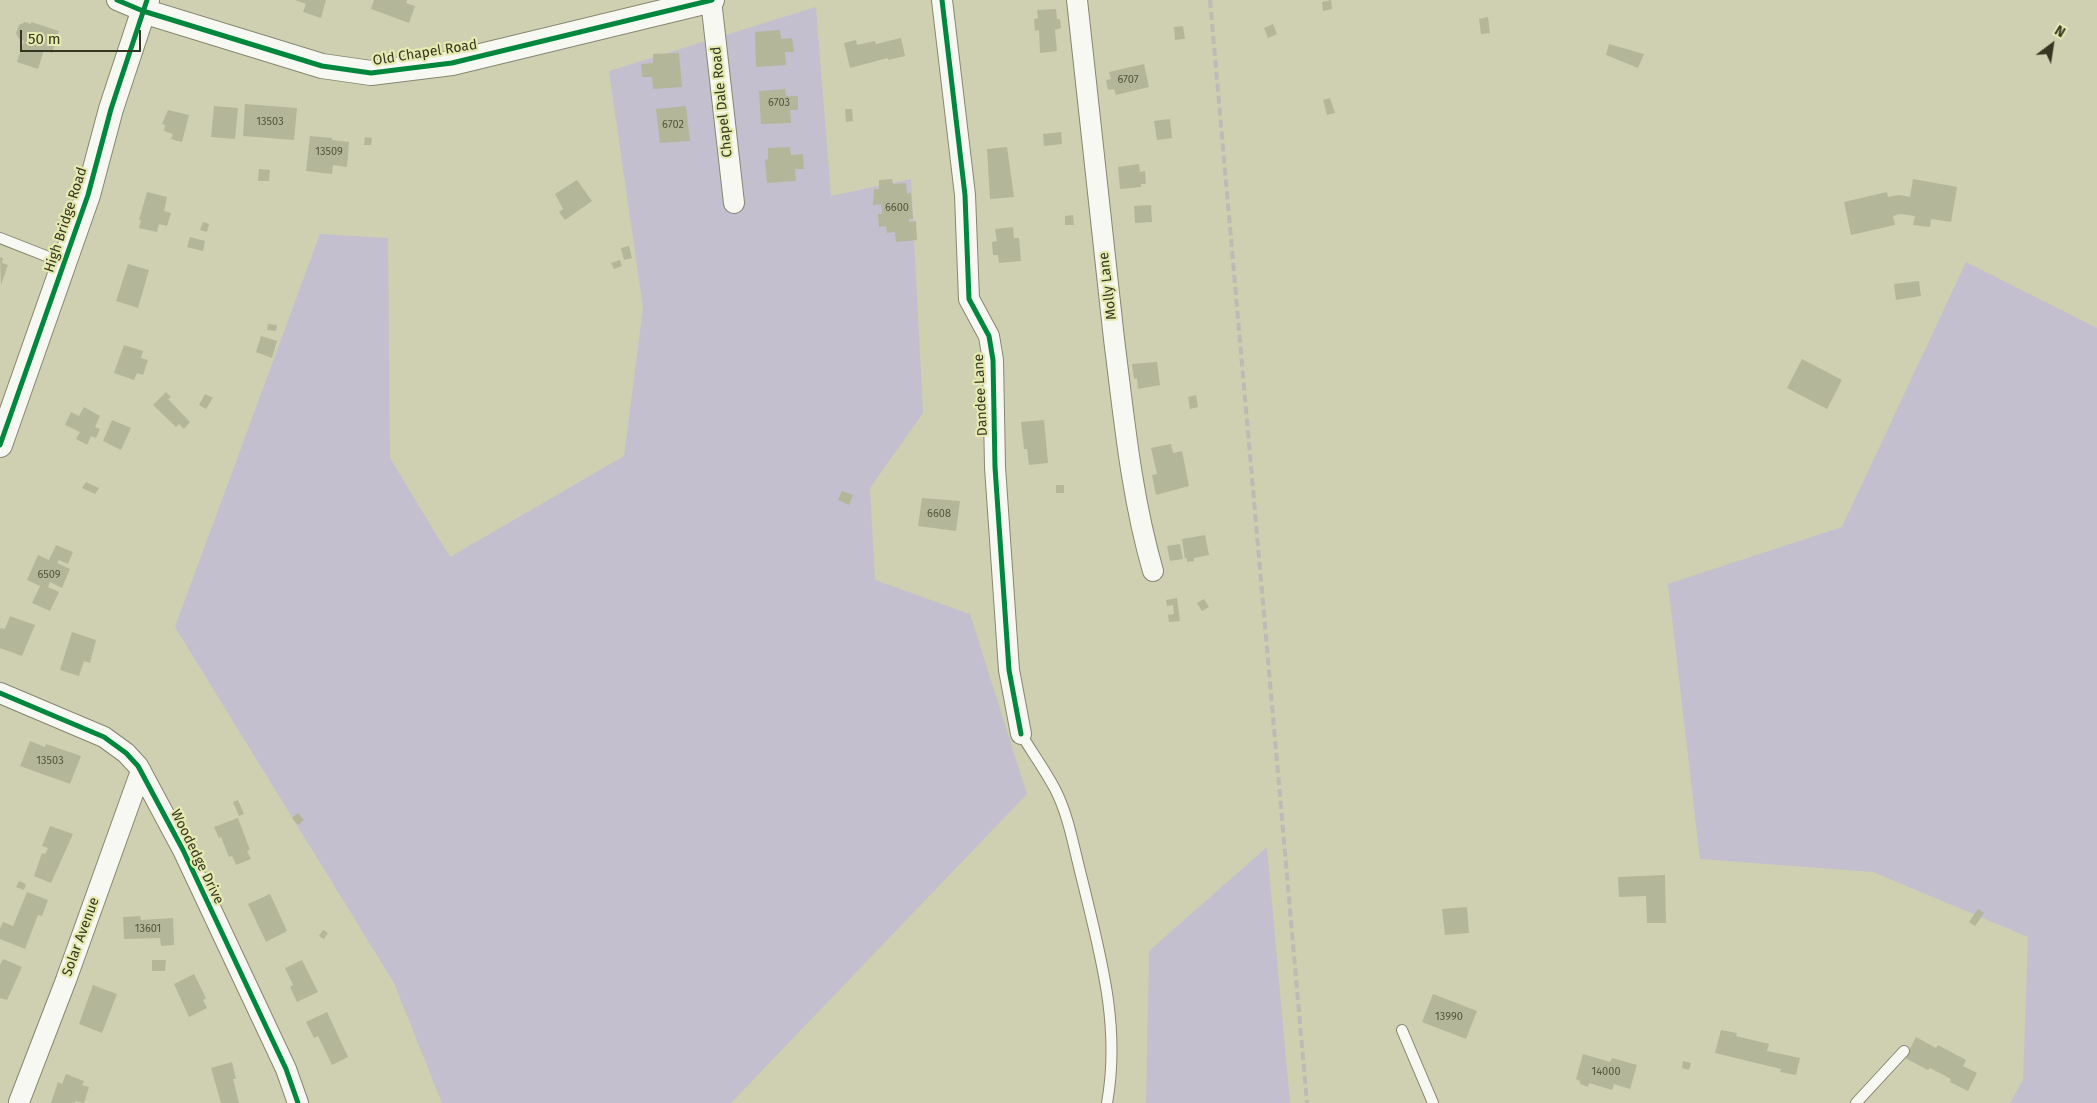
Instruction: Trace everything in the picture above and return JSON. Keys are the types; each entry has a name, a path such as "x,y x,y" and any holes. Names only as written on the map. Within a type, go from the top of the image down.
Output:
{"street":[{"name":"Old Chapel Road","path":"117,0 145,5 322,66 371,73 452,63 711,0"},
{"name":"Chapel Dale Road","path":"711,0 734,203"},
{"name":"Dandee Lane","path":"942,0 965,195 969,299 988,336 993,360 995,467 1009,670 1020,734"},
{"name":"Molly Lane","path":"1077,0 1102,235 1129,460 1135,497 1153,571"},
{"name":"High Bridge Road","path":"0,445 88,195 112,108 145,5"},
{"name":"Woodedge Drive","path":"0,692 104,737 126,753 141,771 183,850 286,1069 298,1103"},
{"name":"Solar Avenue","path":"19,1102 93,907 141,771"}],"lane":[{"path":"0,238 65,263"},
{"path":"1020,734 1055,789 1068,823 1107,982 1112,1021 1111,1082 1107,1103"},
{"path":"1402,1030 1433,1103"},
{"path":"1856,1103 1904,1051"}],"shaded area":[{"path":"816,7 831,196 911,179 923,413 870,488 875,580 970,614 1027,794 731,1103 442,1103 394,983 175,627 320,234 388,238 390,458 450,557 624,456 643,308 609,71"},
{"path":"1966,262 2097,328 2097,1103 2010,1103 2023,1080 2028,937 1873,872 1700,859 1668,584 1842,527"},
{"path":"1267,847 1290,1103 1146,1103 1149,951"}],"building":[{"path":"295,0 326,0 321,18 303,12 306,4"},
{"path":"374,0 407,0 406,3 415,6 409,23 371,9"},
{"path":"1331,0 1332,9 1323,11 1322,2"},
{"path":"1056,9 1057,19 1060,19 1061,28 1055,30 1057,51 1040,53 1039,30 1035,31 1034,19 1038,18 1037,10"},
{"path":"1488,17 1490,33 1481,34 1479,19"},
{"path":"25,22 31,24 31,22 59,31 52,53 44,50 38,69 17,62 24,41 19,39 16,33 19,25"},
{"path":"1273,24 1277,34 1268,38 1264,28"},
{"path":"1183,26 1185,39 1175,40 1174,27"},
{"path":"780,30 781,39 792,38 794,52 785,52 786,65 756,67 755,32"},
{"path":"901,38 905,56 888,60 888,58 850,68 844,43 856,40 857,45 875,41 876,44"},
{"path":"1609,44 1644,54 1638,68 1606,55"},
{"path":"679,53 682,87 653,89 652,77 642,77 641,64 653,63 653,54"},
{"path":"1144,64 1149,87 1116,95 1114,89 1108,90 1106,80 1111,79 1109,72"},
{"path":"785,89 786,96 798,96 798,110 790,110 791,123 761,124 759,91"},
{"path":"1330,98 1335,113 1327,115 1323,100"},
{"path":"245,104 297,108 294,140 243,136"},
{"path":"214,106 238,108 235,139 211,137"},
{"path":"686,106 690,141 660,143 656,109"},
{"path":"845,109 852,109 853,121 846,122"},
{"path":"168,110 189,115 182,142 171,139 173,134 164,131 165,125 162,124"},
{"path":"1170,119 1172,138 1157,140 1154,121"},
{"path":"1061,132 1062,144 1044,146 1043,134"},
{"path":"310,136 349,142 347,167 333,165 332,174 306,171"},
{"path":"365,137 372,138 371,145 364,145"},
{"path":"790,147 791,155 803,154 804,169 795,169 796,181 767,183 765,160 768,159 768,148"},
{"path":"1007,147 1014,197 990,199 987,149"},
{"path":"1139,164 1140,172 1145,171 1146,184 1141,184 1141,187 1120,189 1118,167"},
{"path":"259,169 270,170 269,181 258,181"},
{"path":"892,179 893,184 906,183 907,194 911,193 913,219 909,219 909,222 916,221 917,240 896,242 895,232 887,233 886,226 879,227 878,214 882,214 881,204 873,205 874,189 879,189 879,180"},
{"path":"1913,179 1957,187 1951,222 1931,219 1930,227 1913,225 1915,216 1900,214 1893,216 1895,225 1851,235 1844,202 1887,192 1888,197 1899,195 1910,197"},
{"path":"577,180 592,201 565,220 559,212 563,209 555,194"},
{"path":"147,192 167,197 164,211 171,213 167,226 159,224 157,232 139,228 141,220 139,220"},
{"path":"1151,205 1152,222 1135,223 1134,206"},
{"path":"1073,215 1074,225 1065,225 1065,216"},
{"path":"203,222 209,224 207,232 200,230"},
{"path":"1013,227 1014,238 1019,238 1021,261 999,263 998,255 993,255 992,242 997,241 995,229"},
{"path":"190,237 205,241 203,251 187,247"},
{"path":"629,246 632,258 624,260 621,248"},
{"path":"0,257 3,258 2,263 8,265 1,285"},
{"path":"620,260 622,266 614,269 611,263"},
{"path":"128,264 149,270 138,308 116,301"},
{"path":"1919,281 1921,296 1896,300 1894,284"},
{"path":"268,324 277,325 276,331 267,330"},
{"path":"261,336 277,341 272,358 256,352"},
{"path":"124,345 143,351 141,358 148,360 143,375 137,373 134,380 114,373"},
{"path":"1802,359 1842,380 1827,409 1787,388"},
{"path":"1157,362 1160,385 1138,389 1137,378 1134,379 1132,364"},
{"path":"166,392 171,397 168,399 190,422 184,429 179,424 176,427 153,405"},
{"path":"205,394 213,398 206,409 199,405"},
{"path":"1196,395 1198,407 1190,409 1188,397"},
{"path":"84,407 100,416 95,427 100,429 96,438 91,436 87,445 76,439 80,432 65,425 71,412 79,416"},
{"path":"112,420 131,428 121,450 103,441"},
{"path":"1044,420 1048,463 1029,465 1027,449 1024,449 1021,422"},
{"path":"1171,444 1173,453 1182,451 1189,486 1156,495 1152,475 1157,474 1151,448"},
{"path":"86,482 99,488 95,494 82,488"},
{"path":"1056,485 1064,485 1064,493 1056,493"},
{"path":"842,491 853,495 849,505 838,500"},
{"path":"922,498 960,501 956,531 918,526"},
{"path":"1205,535 1209,555 1194,558 1194,561 1187,562 1182,539"},
{"path":"1180,544 1183,559 1170,561 1167,546"},
{"path":"56,545 73,552 68,564 59,560 57,563 70,569 62,588 50,582 48,587 59,592 50,611 32,603 40,586 27,580 38,555 49,560"},
{"path":"1177,598 1180,621 1169,622 1168,615 1174,614 1173,605 1167,606 1166,600"},
{"path":"1204,599 1209,607 1202,611 1197,603"},
{"path":"10,616 35,625 22,656 0,648 0,628 5,629"},
{"path":"72,632 96,640 90,663 84,661 79,676 60,670"},
{"path":"30,741 45,747 46,744 81,756 70,784 20,766"},
{"path":"238,800 244,814 239,816 233,802"},
{"path":"298,813 304,820 298,825 292,818"},
{"path":"238,818 250,850 247,851 251,859 236,865 232,856 229,857 221,837 219,838 214,827"},
{"path":"50,826 73,834 51,883 34,876 42,853 45,854 48,848 42,846"},
{"path":"1665,875 1666,923 1647,923 1646,896 1619,897 1618,877"},
{"path":"19,881 26,884 24,890 16,887"},
{"path":"27,892 48,900 42,916 38,915 25,949 0,939 0,929 3,922 13,926"},
{"path":"270,894 287,931 266,942 248,904"},
{"path":"1467,907 1469,933 1445,935 1442,909"},
{"path":"1978,909 1984,913 1975,926 1969,922"},
{"path":"140,916 141,920 173,918 174,945 161,946 160,938 124,939 123,917"},
{"path":"323,930 328,933 324,939 319,936"},
{"path":"3,959 22,967 7,1000 0,998 0,965"},
{"path":"152,960 166,960 165,971 152,971"},
{"path":"302,960 318,992 297,1002 290,987 293,985 285,968"},
{"path":"194,974 206,998 203,1000 207,1008 189,1017 174,984"},
{"path":"93,985 117,994 102,1033 79,1024"},
{"path":"1433,994 1477,1011 1466,1039 1422,1022"},
{"path":"327,1012 348,1057 332,1065 318,1036 314,1038 306,1022"},
{"path":"1721,1030 1737,1033 1736,1036 1769,1044 1767,1051 1800,1058 1796,1075 1780,1072 1781,1069 1715,1053"},
{"path":"1916,1037 1936,1048 1938,1045 1966,1060 1963,1066 1977,1073 1968,1091 1950,1082 1951,1079 1930,1068 1928,1070 1905,1058"},
{"path":"1583,1054 1610,1062 1612,1058 1637,1065 1630,1089 1614,1084 1612,1090 1589,1083 1588,1087 1580,1084 1580,1081 1576,1079"},
{"path":"1683,1061 1691,1063 1689,1070 1682,1068"},
{"path":"232,1062 236,1079 233,1079 239,1103 221,1103 211,1068"},
{"path":"66,1074 84,1081 82,1085 89,1087 84,1103 76,1101 75,1103 51,1103 58,1082 62,1084"}],"railway":[{"path":"1210,0 1307,1103"}],"cycle path":[{"path":"117,0 143,11 322,66 371,73 452,63 712,0"},
{"path":"0,445 88,195 111,109 147,0"},
{"path":"942,0 965,195 969,299 989,336 993,360 995,467 1009,670 1021,734"},
{"path":"0,693 104,737 126,753 138,766 183,850 286,1069 298,1103"}]}
